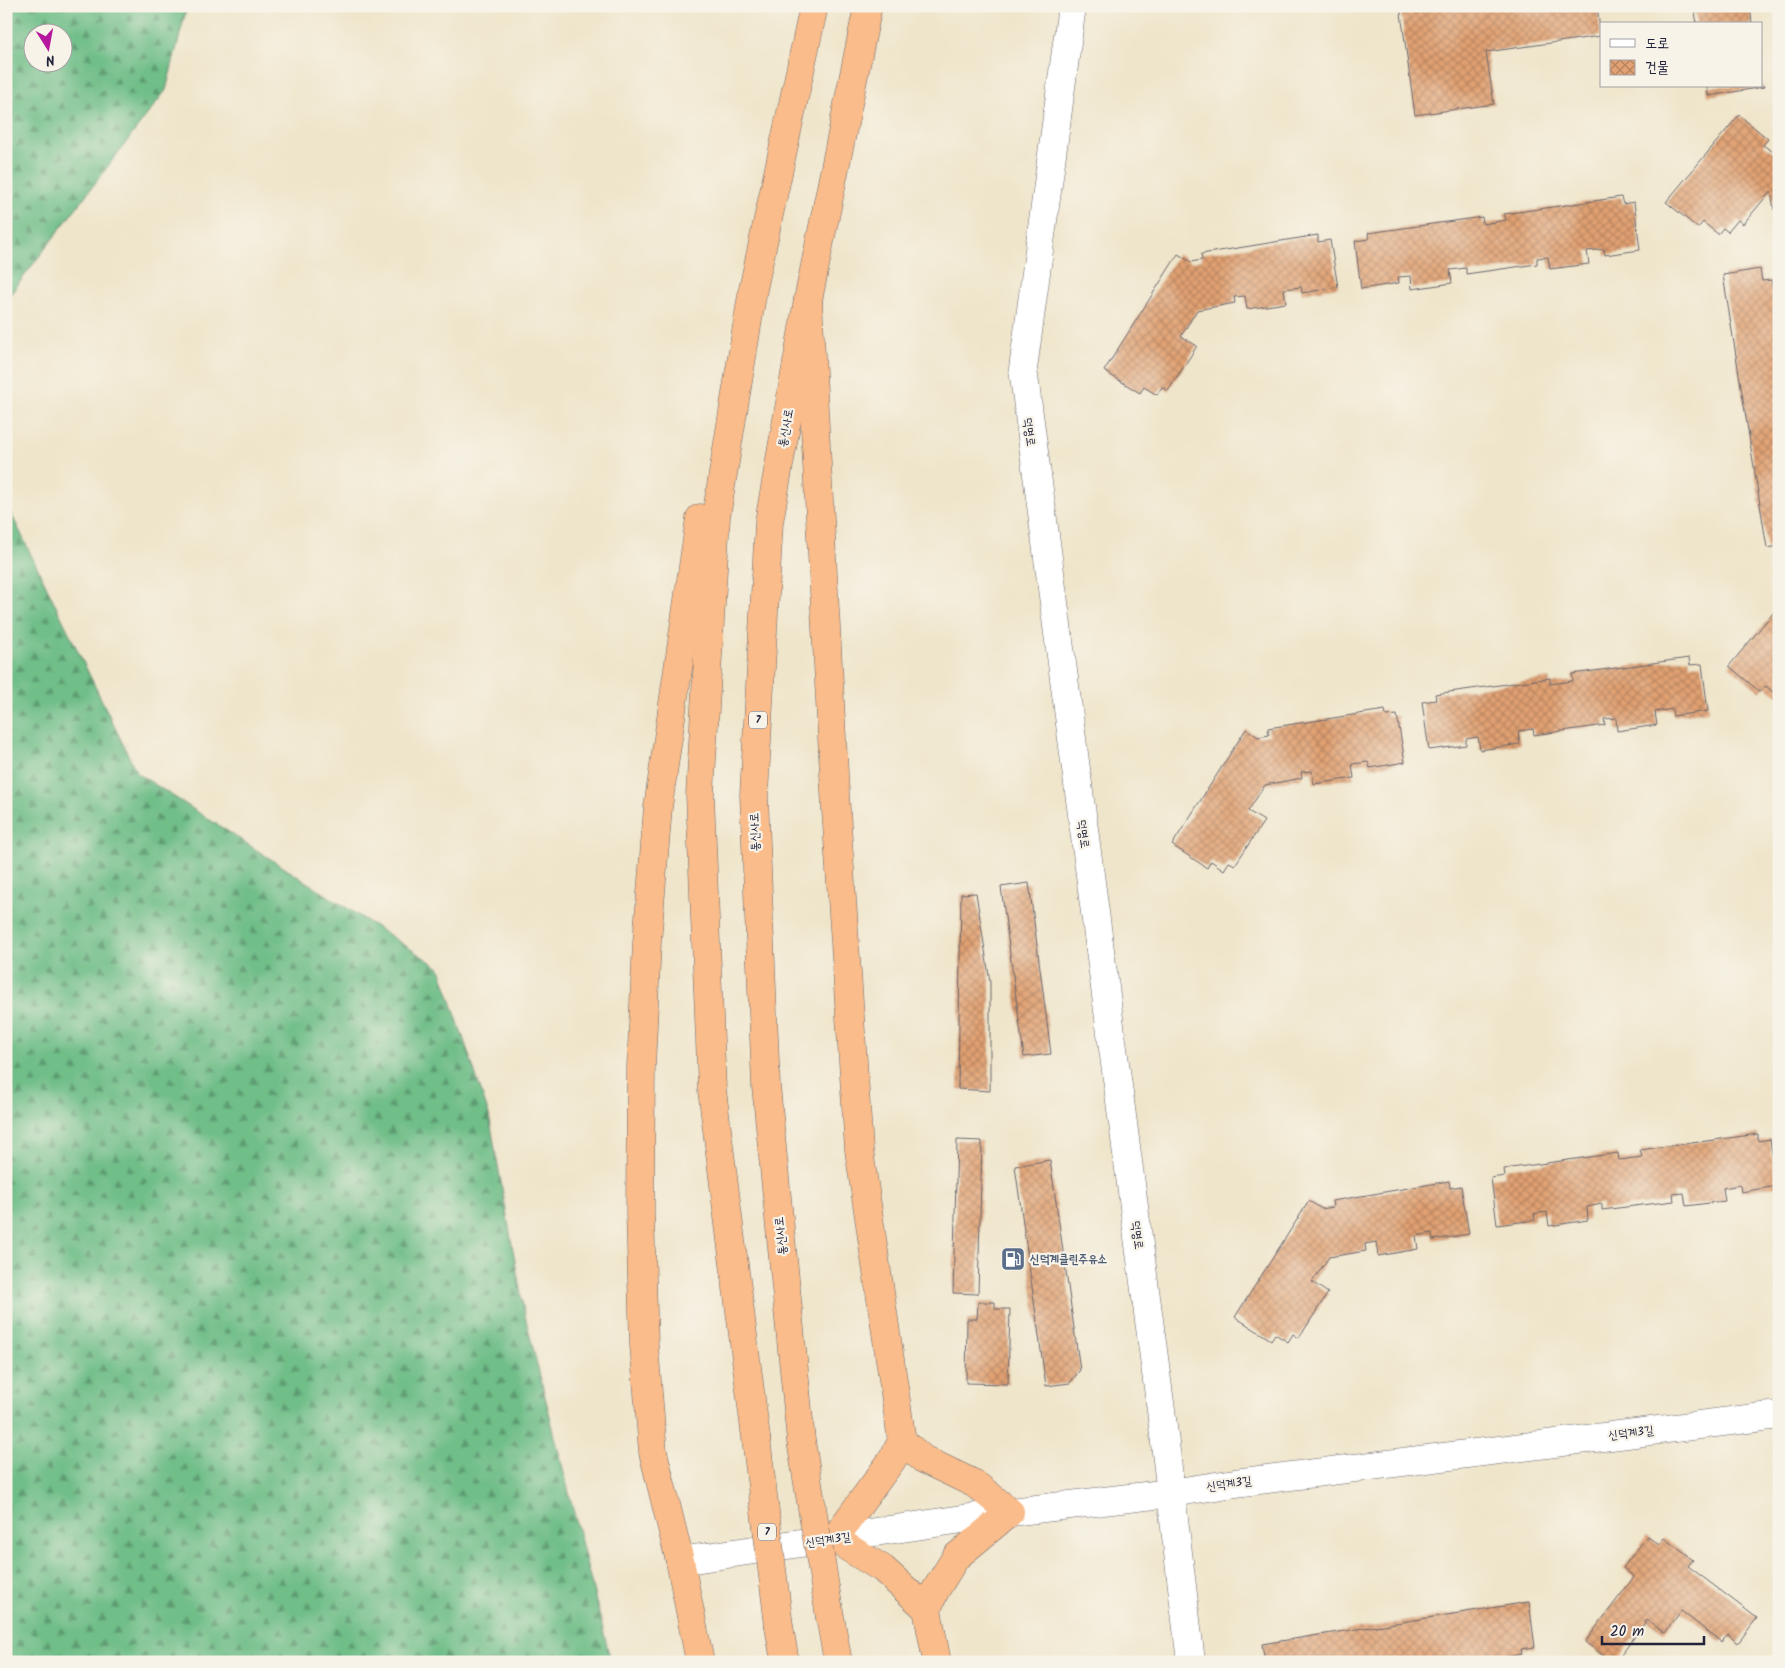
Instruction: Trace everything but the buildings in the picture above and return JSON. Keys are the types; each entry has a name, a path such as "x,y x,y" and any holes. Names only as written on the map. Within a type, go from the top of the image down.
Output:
{"highway":[{"name":"7","path":"785,1662 712,1090 700,795 716,517 753,289 814,6"},
{"name":"통신사로","path":"838,1662 801,1441 766,1086 754,795 769,522 808,300 868,6"},
{"path":"700,1662 680,1562 653,1452 644,1345 640,1212 641,1077 647,942 658,807 717,405 753,289"},
{"path":"808,300 836,810 859,1150 902,1441 882,1475 834,1539 883,1570 927,1609"},
{"path":"902,1441 923,1459 975,1484 1010,1512 956,1557 935,1591 927,1609 936,1662"}],"street":[{"name":"덕명로","path":"1072,6 1023,369 1171,1493 1191,1662"},
{"name":"신덕계3길","path":"680,1562 1010,1512 1779,1415"}],"green space":[{"path":"6,6 187,6 166,90 6,300"},
{"path":"6,503 137,773 440,968 489,1115 524,1312 611,1662 6,1662"}],"place":[{"name":"신덕계클린주유소","path":"1013,1259"}]}
